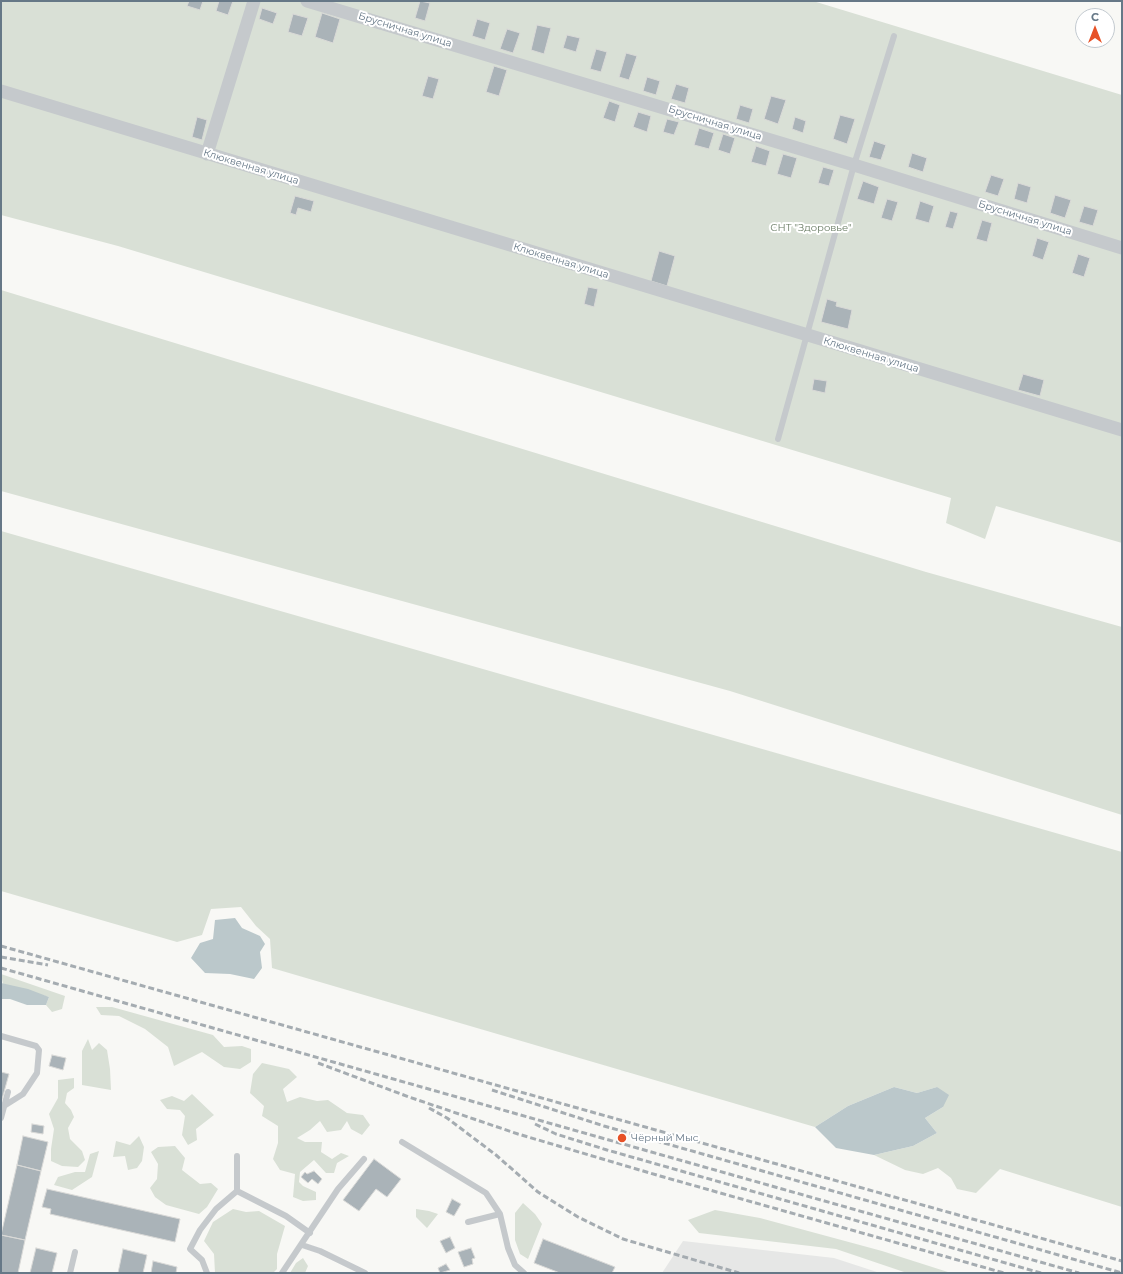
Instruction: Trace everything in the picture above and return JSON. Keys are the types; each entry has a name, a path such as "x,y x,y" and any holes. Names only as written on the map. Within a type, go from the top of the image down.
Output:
{"street":[{"path":"208,154 254,1"},
{"name":"Брусничная улица","path":"307,1 854,165 1122,248"},
{"name":"Клюквенная улица","path":"1,91 1122,430"}],"lane":[{"path":"778,439 854,165 894,36"},
{"path":"1,1036 36,1046 39,1050 37,1073 23,1094 4,1106"},
{"path":"1,1118 8,1092"},
{"path":"402,1142 486,1193 500,1214 508,1248 515,1265 524,1273"},
{"path":"207,1273 202,1260 190,1249 200,1230 216,1209 237,1191 237,1156"},
{"path":"282,1273 338,1189 364,1159"},
{"path":"237,1191 286,1216 310,1233"},
{"path":"468,1222 500,1214"},
{"path":"302,1245 320,1251 365,1273"},
{"path":"70,1273 75,1252"}],"shaded area":[{"path":"235,918 242,928 260,936 265,944 260,952 262,968 254,979 230,974 205,973 191,958 200,943 213,939 215,920"},
{"path":"1,983 28,989 49,997 46,1005 27,1005 10,999 1,999"},
{"path":"894,1087 917,1093 937,1087 949,1095 943,1107 925,1118 937,1133 913,1146 874,1155 836,1148 815,1127 848,1106"},
{"path":"683,1241 834,1258 880,1273 662,1273"}],"green space":[{"name":"СНТ \"Здоровье\"","path":"1,1 813,1 1122,95 1122,543 996,506 985,539 946,523 951,498 118,246 1,215"},
{"path":"1,290 926,572 1122,627 1122,815 730,691 1,491"},
{"path":"1,531 1122,852 1122,1207 1000,1169 976,1193 957,1189 951,1178 938,1168 923,1174 905,1170 874,1155 913,1146 937,1133 925,1118 943,1107 937,1087 917,1093 894,1087 848,1106 815,1127 272,968 270,939 256,926 241,907 211,909 202,935 177,942 1,891"},
{"path":"1,974 65,996 62,1009 52,1012 46,1005 49,997 3,984"},
{"path":"96,1007 112,1007 213,1035 224,1047 242,1046 251,1049 251,1062 240,1069 224,1067 202,1052 174,1066 168,1047 145,1029 119,1016 101,1015"},
{"path":"88,1039 92,1050 99,1043 107,1050 111,1090 82,1085 82,1051"},
{"path":"262,1063 289,1069 297,1077 283,1089 287,1102 300,1097 317,1101 328,1100 347,1113 363,1115 370,1125 362,1135 351,1129 347,1121 341,1130 327,1132 320,1121 310,1130 297,1138 305,1142 322,1142 321,1152 332,1159 341,1153 349,1156 337,1163 334,1173 326,1173 314,1160 300,1172 299,1182 303,1186 316,1192 316,1200 303,1201 293,1197 295,1174 280,1170 273,1159 278,1143 278,1126 262,1116 264,1106 250,1093 253,1074"},
{"path":"74,1078 74,1088 67,1093 65,1103 71,1110 74,1117 68,1128 70,1139 82,1151 85,1160 78,1167 62,1166 51,1161 54,1129 49,1114 58,1098 58,1080"},
{"path":"192,1094 214,1115 196,1129 197,1140 188,1145 182,1135 185,1116 180,1110 167,1109 160,1100 172,1096 184,1101"},
{"path":"139,1136 144,1147 142,1161 137,1168 128,1170 125,1156 113,1157 116,1141 130,1145"},
{"path":"175,1146 185,1158 182,1170 200,1184 211,1183 218,1189 207,1207 199,1214 166,1205 155,1197 150,1188 157,1179 158,1164 151,1152 158,1147"},
{"path":"99,1151 92,1177 72,1190 54,1185 58,1177 75,1172 85,1172 90,1154"},
{"path":"523,1203 535,1214 542,1224 528,1259 520,1254 515,1240 515,1213"},
{"path":"233,1209 246,1212 259,1211 285,1226 277,1254 277,1269 273,1273 215,1273 214,1254 204,1241 213,1222"},
{"path":"416,1209 438,1214 427,1228 416,1217"},
{"path":"715,1210 760,1218 882,1251 951,1273 907,1273 836,1249 699,1233 688,1220"},
{"path":"303,1258 308,1266 305,1273 290,1273 296,1263"}],"building":[{"path":"189,1 203,1 200,10 187,6"},
{"path":"219,1 233,1 228,15 216,11"},
{"path":"420,1 430,3 425,21 415,18"},
{"path":"262,8 277,13 273,24 259,19"},
{"path":"322,13 340,19 333,43 315,37"},
{"path":"293,14 308,18 302,36 288,32"},
{"path":"477,19 490,23 485,40 472,36"},
{"path":"537,25 551,28 544,54 531,50"},
{"path":"507,29 520,33 513,53 500,49"},
{"path":"567,35 580,38 576,52 563,48"},
{"path":"596,49 607,52 601,72 590,69"},
{"path":"626,53 637,56 629,80 619,77"},
{"path":"494,66 507,70 499,96 486,92"},
{"path":"428,76 439,79 433,99 422,96"},
{"path":"647,77 660,81 656,95 643,91"},
{"path":"676,84 689,88 685,103 671,99"},
{"path":"771,96 786,100 778,124 764,119"},
{"path":"609,101 620,105 615,122 603,118"},
{"path":"740,105 753,109 749,123 736,119"},
{"path":"638,112 651,116 647,132 633,127"},
{"path":"840,115 855,119 847,144 833,139"},
{"path":"197,117 207,120 202,140 192,137"},
{"path":"795,117 806,121 803,133 792,129"},
{"path":"667,119 679,122 674,135 663,132"},
{"path":"699,128 714,133 709,149 694,145"},
{"path":"723,134 735,138 730,154 718,150"},
{"path":"874,141 886,145 881,160 869,157"},
{"path":"756,146 770,151 766,166 751,162"},
{"path":"912,153 927,158 923,172 908,167"},
{"path":"783,154 797,158 791,178 777,174"},
{"path":"823,167 834,170 829,186 818,183"},
{"path":"991,175 1004,179 998,196 985,192"},
{"path":"863,181 879,187 874,204 857,199"},
{"path":"1018,183 1031,187 1027,203 1014,199"},
{"path":"1055,195 1071,200 1065,218 1050,213"},
{"path":"295,196 314,201 311,212 298,208 296,215 290,213"},
{"path":"887,199 898,202 892,221 881,218"},
{"path":"920,201 934,206 929,223 915,219"},
{"path":"1084,206 1098,210 1093,226 1079,222"},
{"path":"950,211 958,213 953,229 945,227"},
{"path":"982,220 992,223 987,242 976,239"},
{"path":"1037,238 1049,242 1043,260 1032,256"},
{"path":"659,251 675,256 667,286 651,281"},
{"path":"1078,254 1090,258 1084,277 1072,273"},
{"path":"588,287 598,289 594,307 584,304"},
{"path":"827,299 837,302 836,306 852,310 848,329 821,322"},
{"path":"1023,374 1044,380 1040,396 1018,390"},
{"path":"814,379 827,381 825,393 812,390"},
{"path":"52,1055 66,1058 63,1070 49,1066"},
{"path":"1,1072 9,1074 1,1103"},
{"path":"32,1124 44,1126 43,1134 31,1132"},
{"path":"23,1136 48,1142 41,1171 17,1165"},
{"path":"374,1159 401,1179 387,1197 376,1189 359,1211 343,1200"},
{"path":"17,1165 41,1171 25,1240 1,1235"},
{"path":"314,1171 322,1179 318,1184 312,1179 308,1183 301,1177 305,1172 307,1174"},
{"path":"47,1189 180,1219 175,1242 50,1214 51,1209 42,1207"},
{"path":"452,1199 461,1204 454,1216 446,1212"},
{"path":"1,1235 25,1240 18,1273 1,1273"},
{"path":"450,1237 455,1248 446,1253 440,1241"},
{"path":"543,1239 615,1267 612,1273 560,1273 534,1263"},
{"path":"36,1248 57,1253 52,1273 30,1273"},
{"path":"471,1248 475,1258 472,1259 473,1264 464,1267 458,1252"},
{"path":"123,1249 147,1255 143,1273 118,1273"},
{"path":"153,1261 177,1267 176,1273 151,1273"},
{"path":"446,1264 450,1270 440,1273 438,1268"}],"railway":[{"path":"1,946 1122,1261"},
{"path":"1,957 48,965"},
{"path":"1,968 1079,1273"},
{"path":"318,1063 409,1097 518,1134 660,1176 1004,1273"},
{"path":"492,1090 604,1126 1122,1273"},
{"path":"429,1108 447,1118 496,1155 538,1192 578,1217 623,1239 739,1273"},
{"path":"535,1124 556,1134 607,1150 1041,1273"}],"place":[{"name":"Чёрный Мыс","path":"622,1138"}]}
